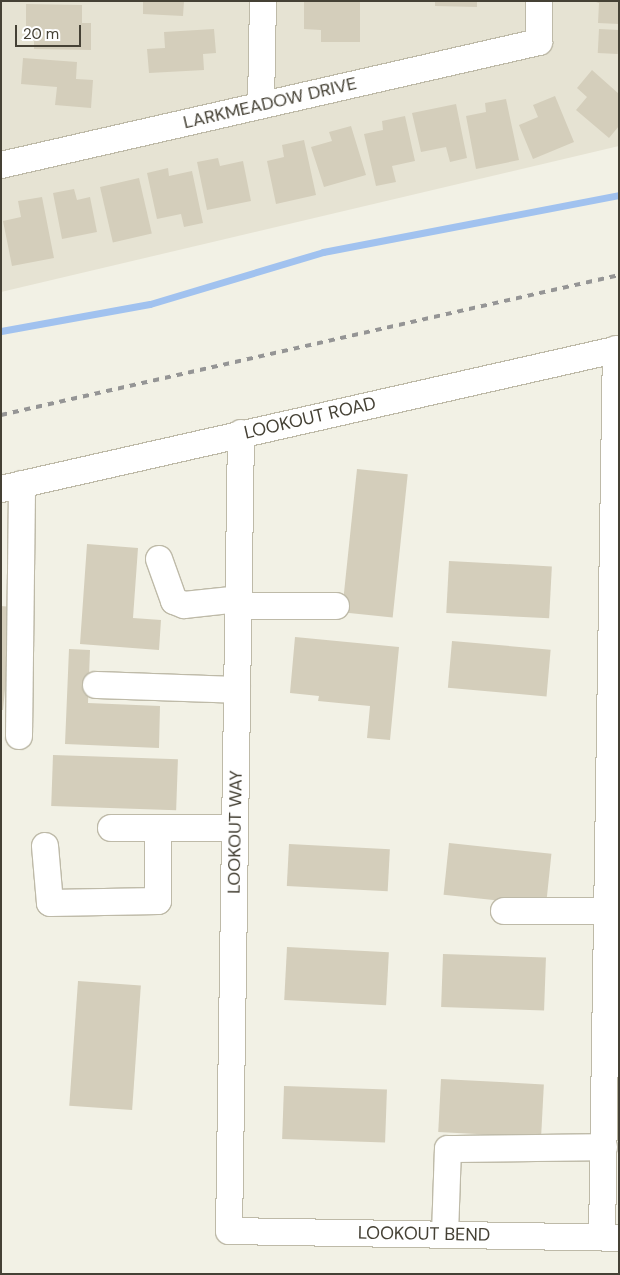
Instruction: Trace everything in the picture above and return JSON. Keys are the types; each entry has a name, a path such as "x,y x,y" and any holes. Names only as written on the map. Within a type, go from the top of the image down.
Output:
{"street":[{"path":"261,104 263,1"},
{"name":"LARKMEADOW DRIVE","path":"1,165 538,42 539,1"},
{"path":"611,1238 604,1147 617,349"},
{"name":"LOOKOUT ROAD","path":"12,487 241,433 617,349"},
{"name":"LOOKOUT WAY","path":"229,1231 241,433"},
{"path":"12,487 19,736"},
{"path":"159,559 174,601 184,605 239,603 336,606"},
{"path":"96,685 237,690"},
{"path":"111,828 235,828"},
{"path":"45,846 50,903 158,901 158,829"},
{"path":"504,912 607,911"},
{"path":"445,1234 448,1149 604,1147"},
{"name":"LOOKOUT BEND","path":"229,1231 611,1238"}],"shaded area":[{"path":"1,1 619,1 619,146 1,292"}],"building":[{"path":"143,1 184,1 183,16 143,14"},
{"path":"435,1 477,1 477,7 435,6"},
{"path":"593,1 619,1 619,24 598,23 599,3"},
{"path":"304,2 360,2 360,42 321,42 321,30 304,29"},
{"path":"26,4 82,5 82,23 91,23 91,50 34,49 34,28 26,28"},
{"path":"214,29 216,53 203,54 204,70 149,73 147,49 165,48 164,32"},
{"path":"599,29 619,30 618,54 598,53"},
{"path":"23,58 77,62 76,79 93,80 91,108 55,105 57,87 21,84"},
{"path":"592,70 619,94 619,126 609,138 576,110 587,97 577,88"},
{"path":"555,96 574,142 533,159 519,125 538,117 533,105"},
{"path":"506,99 519,160 476,169 466,116 486,112 485,103"},
{"path":"456,104 467,158 450,162 446,147 421,152 412,113"},
{"path":"405,116 415,161 392,166 396,182 376,186 364,134 383,130 382,121"},
{"path":"351,126 366,175 324,187 311,147 332,141 329,132"},
{"path":"304,140 316,195 276,204 267,161 284,157 282,145"},
{"path":"218,158 220,166 243,161 251,201 207,210 197,162"},
{"path":"168,168 169,176 192,171 203,223 184,227 181,214 157,219 147,173"},
{"path":"139,178 152,234 113,243 100,187"},
{"path":"74,189 77,200 90,197 97,232 62,239 53,193"},
{"path":"42,197 54,258 12,266 3,221 21,217 18,201"},
{"path":"357,469 408,474 393,618 342,612"},
{"path":"87,544 138,548 133,618 161,620 159,650 80,644"},
{"path":"449,561 552,566 549,618 446,613"},
{"path":"1,606 13,607 3,710 1,710"},
{"path":"295,637 399,647 390,740 367,738 370,706 318,701 319,696 290,693"},
{"path":"452,641 551,650 547,696 448,688"},
{"path":"69,649 90,650 88,703 160,706 159,748 65,744"},
{"path":"53,755 178,759 176,810 51,806"},
{"path":"449,843 551,854 546,905 444,895"},
{"path":"289,844 390,849 388,891 287,886"},
{"path":"287,947 389,952 386,1005 284,1000"},
{"path":"443,954 546,958 544,1011 441,1007"},
{"path":"78,981 141,985 132,1110 69,1106"},
{"path":"441,1079 544,1084 541,1137 438,1132"},
{"path":"284,1086 387,1090 385,1143 282,1139"}],"waterway":[{"path":"1,331 150,304 323,252 619,195"}],"railway":[{"path":"1,415 619,275"}]}
